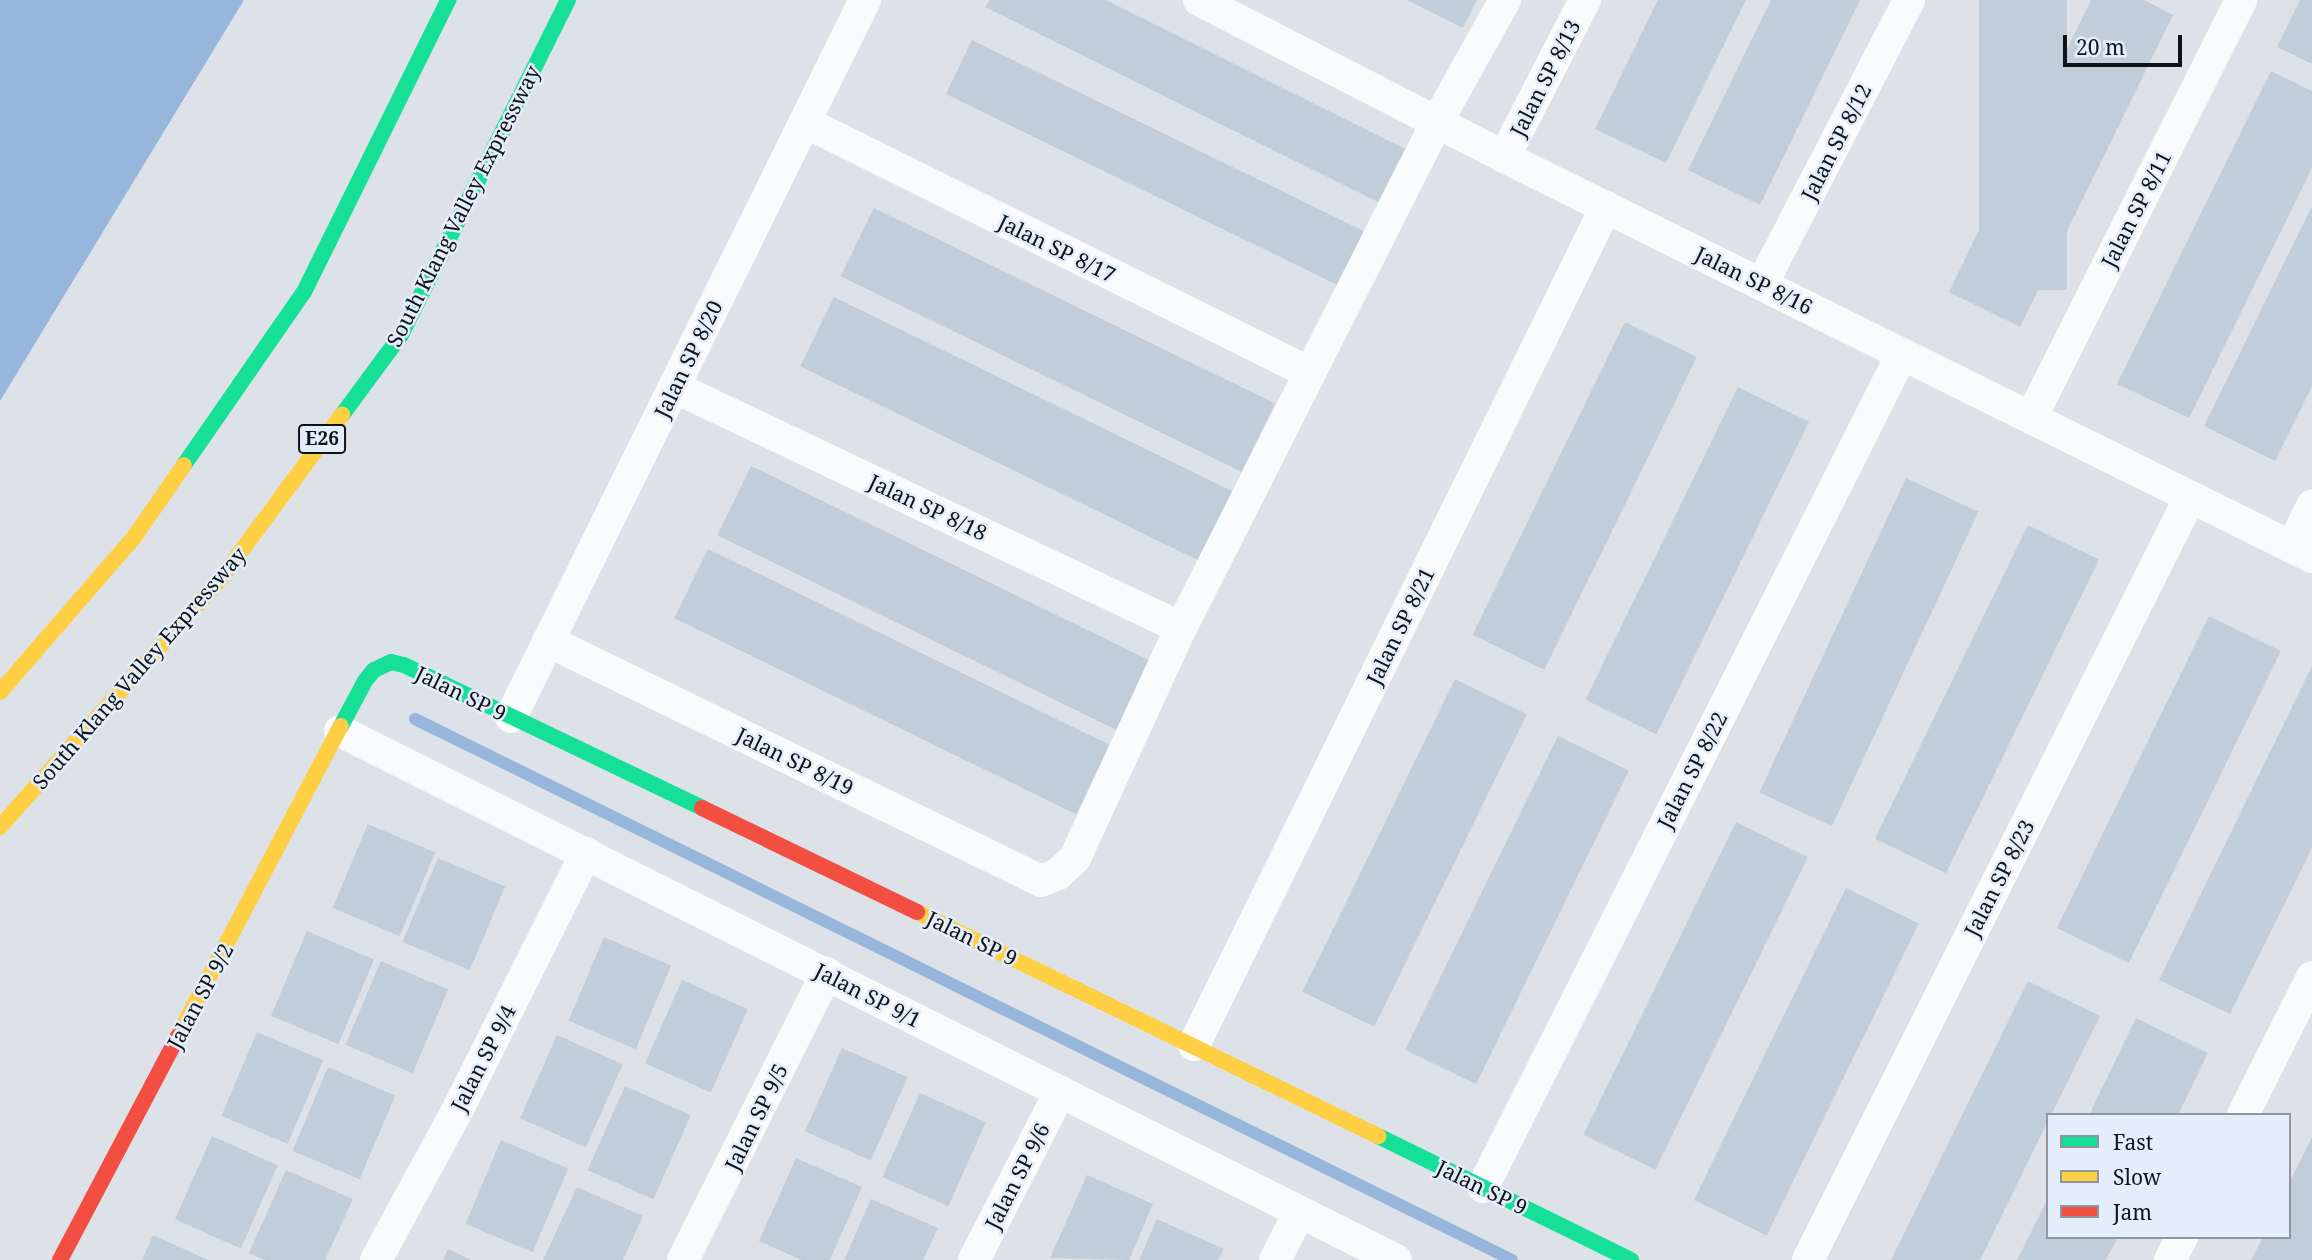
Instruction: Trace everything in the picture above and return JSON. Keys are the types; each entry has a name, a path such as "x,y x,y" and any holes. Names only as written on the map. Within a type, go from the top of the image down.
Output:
{"main road":[{"path":"0,692 135,536 304,292 448,0"},
{"name":"South Klang Valley Expressway","path":"0,827 222,577 401,335 568,0"},
{"path":"510,118 581,11"},
{"name":"Jalan SP 9","path":"340,731 365,681 374,670 391,662 404,665 1194,1045 1631,1260"},
{"name":"Jalan SP 9/2","path":"60,1260 340,731"}],"street":[{"name":"Jalan SP 8/20","path":"511,717 865,0"},
{"name":"Jalan SP 8/16","path":"1199,0 1504,157 2302,552"},
{"path":"1181,628 1437,122 1505,0"},
{"name":"Jalan SP 8/13","path":"1504,157 1586,0"},
{"name":"Jalan SP 8/12","path":"1762,284 1909,0"},
{"name":"Jalan SP 8/11","path":"2031,418 2241,0"},
{"name":"Jalan SP 8/17","path":"805,122 1310,373"},
{"name":"Jalan SP 8/21","path":"1194,1045 1606,207"},
{"name":"Jalan SP 8/22","path":"1483,1187 1902,354"},
{"name":"Jalan SP 8/18","path":"674,387 1181,628"},
{"name":"Jalan SP 8/23","path":"1808,1260 2190,497"},
{"path":"2302,552 2312,506"},
{"name":"Jalan SP 8/19","path":"548,641 1041,881 1058,874 1075,858 1181,628"},
{"name":"Jalan SP 9/1","path":"340,731 1396,1260"},
{"name":"Jalan SP 9/4","path":"376,1260 459,1107 586,853"},
{"name":"Jalan SP 9/5","path":"683,1260 827,974"},
{"path":"2244,1113 2312,977"},
{"name":"Jalan SP 9/6","path":"974,1260 1060,1092"},
{"path":"1275,1260 1298,1213"},
{"path":"2170,1260 2181,1239"}],"water":[{"path":"0,0 244,0 0,401"}],"building":[{"path":"990,0 1106,0 1405,149 1378,202 985,7"},
{"path":"1407,0 1477,0 1463,28"},
{"path":"1658,0 1746,0 1666,163 1595,129"},
{"path":"1771,0 1860,0 1760,205 1688,170"},
{"path":"1979,0 2067,0 2067,290 1979,290"},
{"path":"2091,0 2144,0 2173,15 2020,327 1949,292"},
{"path":"2300,0 2312,0 2312,64 2277,47"},
{"path":"972,40 1366,232 1339,286 946,94"},
{"path":"2271,71 2312,91 2312,168 2189,418 2117,384"},
{"path":"2312,206 2312,386 2275,461 2204,426"},
{"path":"874,208 1275,404 1242,472 841,276"},
{"path":"834,297 1234,492 1200,561 800,366"},
{"path":"1625,322 1697,357 1544,670 1472,635"},
{"path":"1738,387 1809,422 1656,734 1585,700"},
{"path":"751,466 1152,662 1118,731 717,535"},
{"path":"1906,478 1979,512 1832,826 1759,792"},
{"path":"2028,525 2099,560 1946,873 1875,839"},
{"path":"708,549 1110,745 1076,814 674,618"},
{"path":"2209,616 2281,651 2129,963 2057,928"},
{"path":"2312,666 2312,848 2230,1014 2159,980"},
{"path":"1455,679 1527,714 1374,1027 1302,992"},
{"path":"1558,736 1629,771 1476,1084 1405,1050"},
{"path":"1736,822 1808,857 1655,1170 1583,1135"},
{"path":"368,824 435,853 400,936 332,908"},
{"path":"438,858 505,887 470,970 402,942"},
{"path":"1846,888 1919,924 1767,1235 1694,1200"},
{"path":"307,931 374,960 338,1044 271,1016"},
{"path":"604,937 671,966 636,1049 568,1021"},
{"path":"381,961 448,990 413,1073 345,1045"},
{"path":"682,980 748,1009 711,1092 645,1063"},
{"path":"2028,981 2100,1016 2052,1113 2046,1113 2046,1125 1980,1260 1891,1260"},
{"path":"2136,1018 2208,1053 2179,1113 2090,1113"},
{"path":"257,1032 323,1060 288,1144 221,1116"},
{"path":"557,1035 623,1064 586,1147 520,1118"},
{"path":"842,1048 908,1077 871,1160 805,1131"},
{"path":"328,1067 395,1096 360,1179 292,1151"},
{"path":"625,1086 691,1115 653,1199 588,1170"},
{"path":"920,1093 986,1122 948,1206 883,1177"},
{"path":"212,1136 278,1165 241,1248 175,1219"},
{"path":"2312,1137 2312,1260 2251,1260 2262,1239 2291,1239 2291,1179"},
{"path":"501,1140 568,1169 533,1252 465,1224"},
{"path":"796,1158 862,1187 830,1260 801,1260 759,1241"},
{"path":"286,1170 353,1199 325,1260 265,1260 249,1253"},
{"path":"1087,1175 1153,1204 1129,1260 1050,1258"},
{"path":"577,1187 643,1216 623,1260 543,1260"},
{"path":"871,1199 938,1228 923,1260 844,1260"},
{"path":"2046,1202 2046,1239 2117,1239 2106,1260 2017,1260"},
{"path":"1157,1219 1224,1249 1218,1260 1139,1260"},
{"path":"153,1235 208,1260 142,1260"},
{"path":"448,1249 471,1260 443,1260"}],"waterway":[{"path":"415,719 1512,1260"}],"traffic: fast":[{"path":"184,465 304,292 448,0"},
{"path":"342,415 401,335 568,0"},
{"path":"341,726 365,681 374,670 391,662 404,665 702,808"},
{"path":"1378,1136 1631,1260"}],"traffic: slow":[{"path":"0,827 222,577 342,415"},
{"path":"0,692 135,536 184,465"},
{"path":"178,1036 341,726"},
{"path":"917,912 1378,1136"}],"traffic: jam":[{"path":"702,808 917,912"},
{"path":"60,1260 178,1036"}]}
